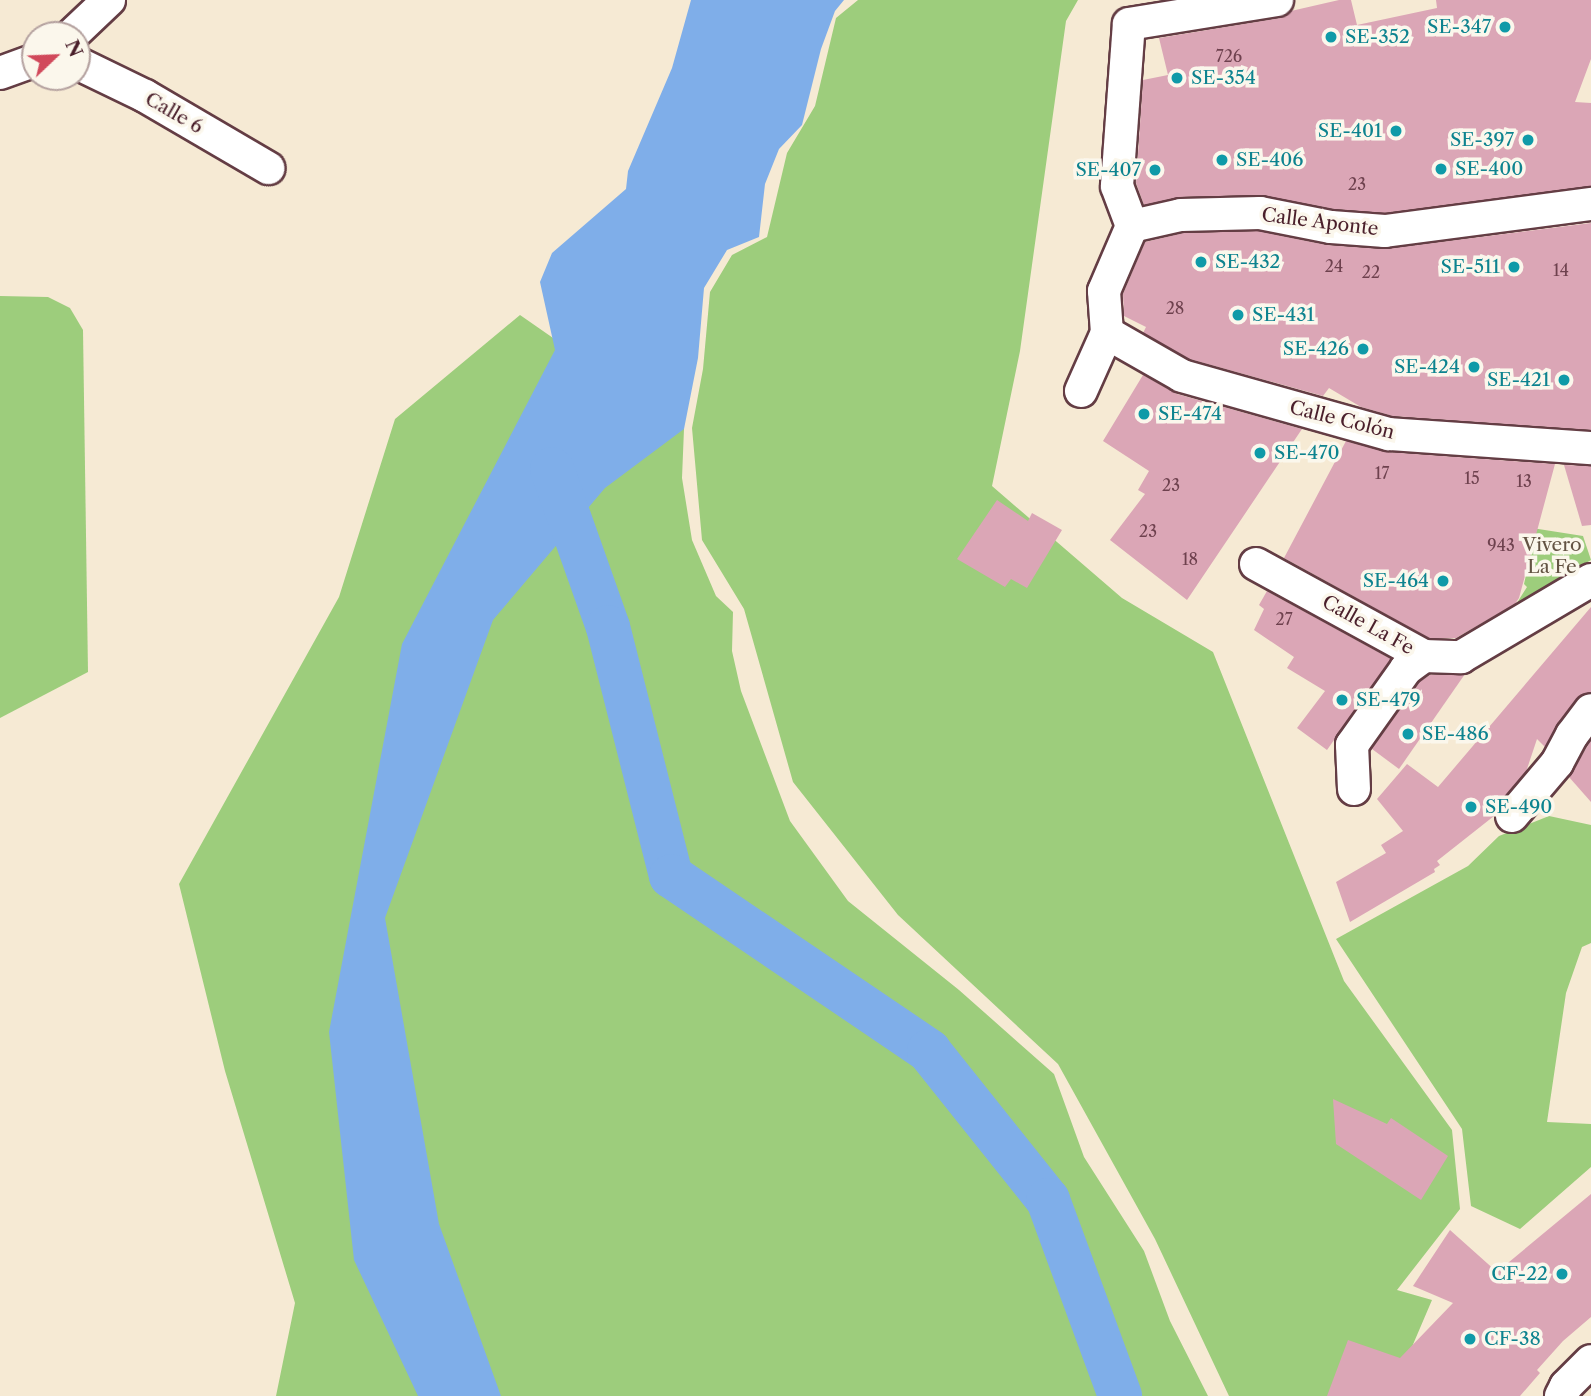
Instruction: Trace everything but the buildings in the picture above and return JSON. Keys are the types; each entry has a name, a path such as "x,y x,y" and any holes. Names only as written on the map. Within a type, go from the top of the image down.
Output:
{"street":[{"path":"87,21 109,0"},
{"path":"1082,391 1107,333 1104,291 1132,226 1117,186 1129,24 1278,0"},
{"path":"0,73 21,65"},
{"name":"Calle 6","path":"91,70 145,96 268,168"},
{"name":"Calle Aponte","path":"1132,226 1181,215 1260,213 1331,227 1385,231 1591,204"},
{"name":"Calle Colón","path":"1107,333 1182,376 1388,434 1591,448"},
{"name":"Calle La Fe","path":"1256,564 1424,656 1461,657 1591,580"},
{"path":"1354,789 1352,745 1406,669 1424,656"},
{"path":"1512,816 1557,763 1572,735 1591,710"},
{"path":"1562,1396 1566,1386 1591,1361"}],"green space":[{"path":"858,0 1078,0 1066,21 1020,351 992,486 1122,598 1213,652 1344,981 1452,1130 1460,1209 1397,1290 1432,1300 1391,1396 1229,1396 1155,1239 1058,1064 898,915 793,782 744,609 702,540 692,428 703,369 710,292 732,255 767,237 787,153 815,106 836,18"},
{"path":"0,296 48,297 70,308 83,330 88,672 0,718"},
{"path":"520,315 684,429 682,478 692,540 716,596 733,612 732,651 741,691 790,821 848,901 959,990 1054,1074 1084,1157 1144,1251 1170,1321 1208,1396 276,1396 295,1303 225,1071 179,884 339,597 395,419"},
{"name":"Vivero La Fe","path":"1532,528 1583,536 1591,560 1515,606 1527,587 1524,584 1528,566 1524,562"},
{"path":"1549,816 1591,825 1591,943 1582,947 1566,993 1547,1122 1591,1124 1591,1167 1520,1229 1471,1206 1462,1129 1336,939 1468,866 1499,836"}],"water":[{"path":"691,0 844,0 835,11 821,49 802,125 779,149 765,184 759,237 727,250 704,288 698,358 684,429 605,488 493,620 385,918 439,1224 501,1396 418,1396 354,1260 329,1032 402,644 555,350 540,282 552,253 626,189 628,171 672,68"}],"waterway":[{"path":"552,469 608,627 671,876 929,1051 1048,1200 1120,1396"}],"place":[{"name":"SE-347","path":"1505,27"},
{"name":"SE-352","path":"1331,37"},
{"name":"SE-354","path":"1177,78"},
{"name":"SE-401","path":"1396,131"},
{"name":"SE-397","path":"1528,140"},
{"name":"SE-406","path":"1222,160"},
{"name":"SE-400","path":"1441,169"},
{"name":"SE-407","path":"1155,170"},
{"name":"SE-432","path":"1201,262"},
{"name":"SE-511","path":"1514,267"},
{"name":"SE-431","path":"1238,315"},
{"name":"SE-426","path":"1363,349"},
{"name":"SE-424","path":"1474,367"},
{"name":"SE-421","path":"1564,380"},
{"name":"SE-474","path":"1144,414"},
{"name":"SE-470","path":"1260,453"},
{"name":"SE-464","path":"1443,581"},
{"name":"SE-479","path":"1342,700"},
{"name":"SE-486","path":"1408,734"},
{"name":"SE-490","path":"1471,807"},
{"name":"CF-22","path":"1562,1274"},
{"name":"CF-38","path":"1470,1339"}]}
